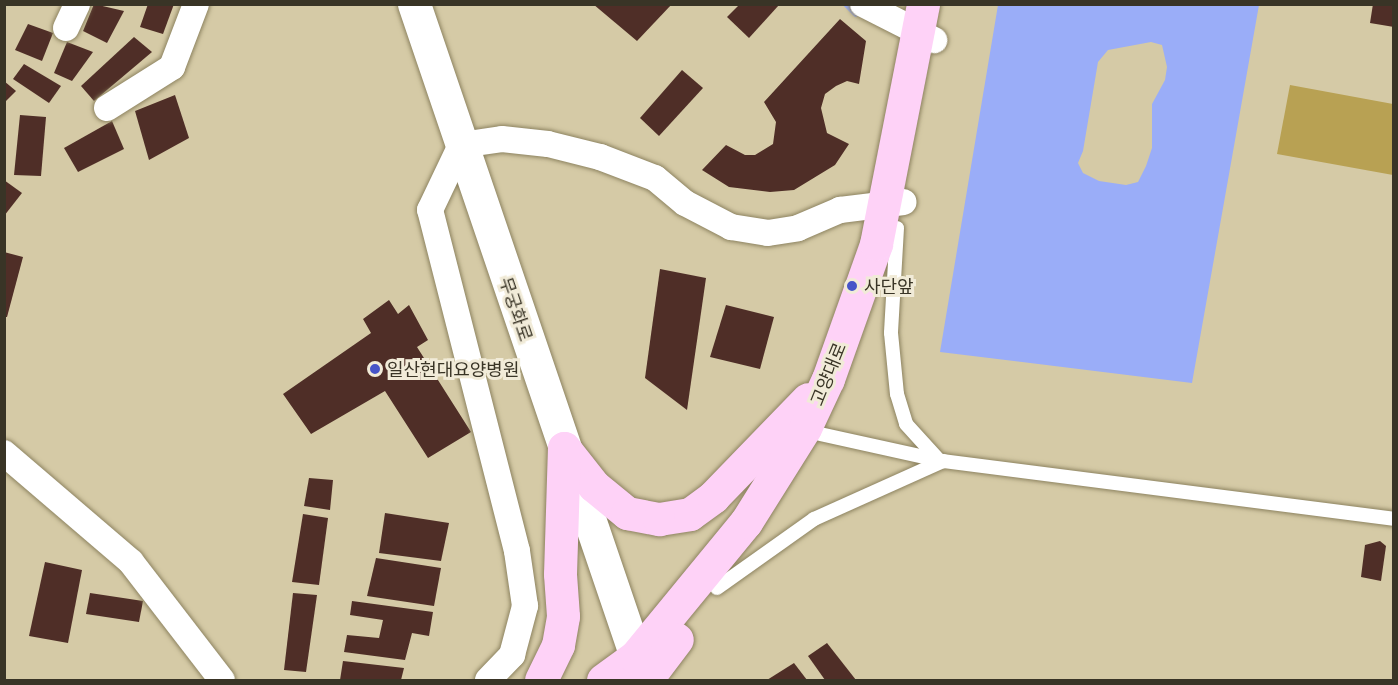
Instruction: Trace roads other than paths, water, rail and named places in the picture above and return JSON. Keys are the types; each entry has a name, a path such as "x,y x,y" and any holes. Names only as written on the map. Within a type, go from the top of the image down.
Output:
{"main road":[{"name":"무궁화로","path":"414,4 642,673"},
{"name":"고양대로","path":"603,681 642,673 717,588 754,538 820,434 869,318 896,212 925,26 940,4"},
{"name":"고양대로","path":"642,673 746,522 805,428 828,379 876,244 896,212"},
{"path":"564,448 594,486 627,513 659,519 690,514 713,496 828,379"},
{"path":"541,681 558,645 563,616 560,574 564,448"}],"street":[{"path":"66,28 77,4"},
{"path":"107,108 172,67 196,4"},
{"path":"862,4 925,26"},
{"path":"488,681 512,654 525,606 517,551 430,210 461,145 502,138 548,144 600,157 654,178 685,203 731,227 768,233 798,228 840,210 896,212"},
{"path":"4,453 131,562 222,681"}],"lane":[{"path":"896,212 891,333 897,394 906,424 925,449 943,461"},
{"path":"820,434 943,461 1394,519"},
{"path":"717,588 814,519 943,461"}],"water":[{"path":"998,5 1259,5 1192,383 940,352","holes":["1151,42 1162,45 1167,67 1165,80 1152,104 1152,148 1138,182 1126,185 1099,181 1083,173 1078,163 1083,151 1098,62 1108,50"]}],"waterway":[{"path":"846,4 856,14"}],"place":[{"name":"사단앞","path":"852,286"},
{"name":"일산현대요양병원","path":"375,369"}]}
